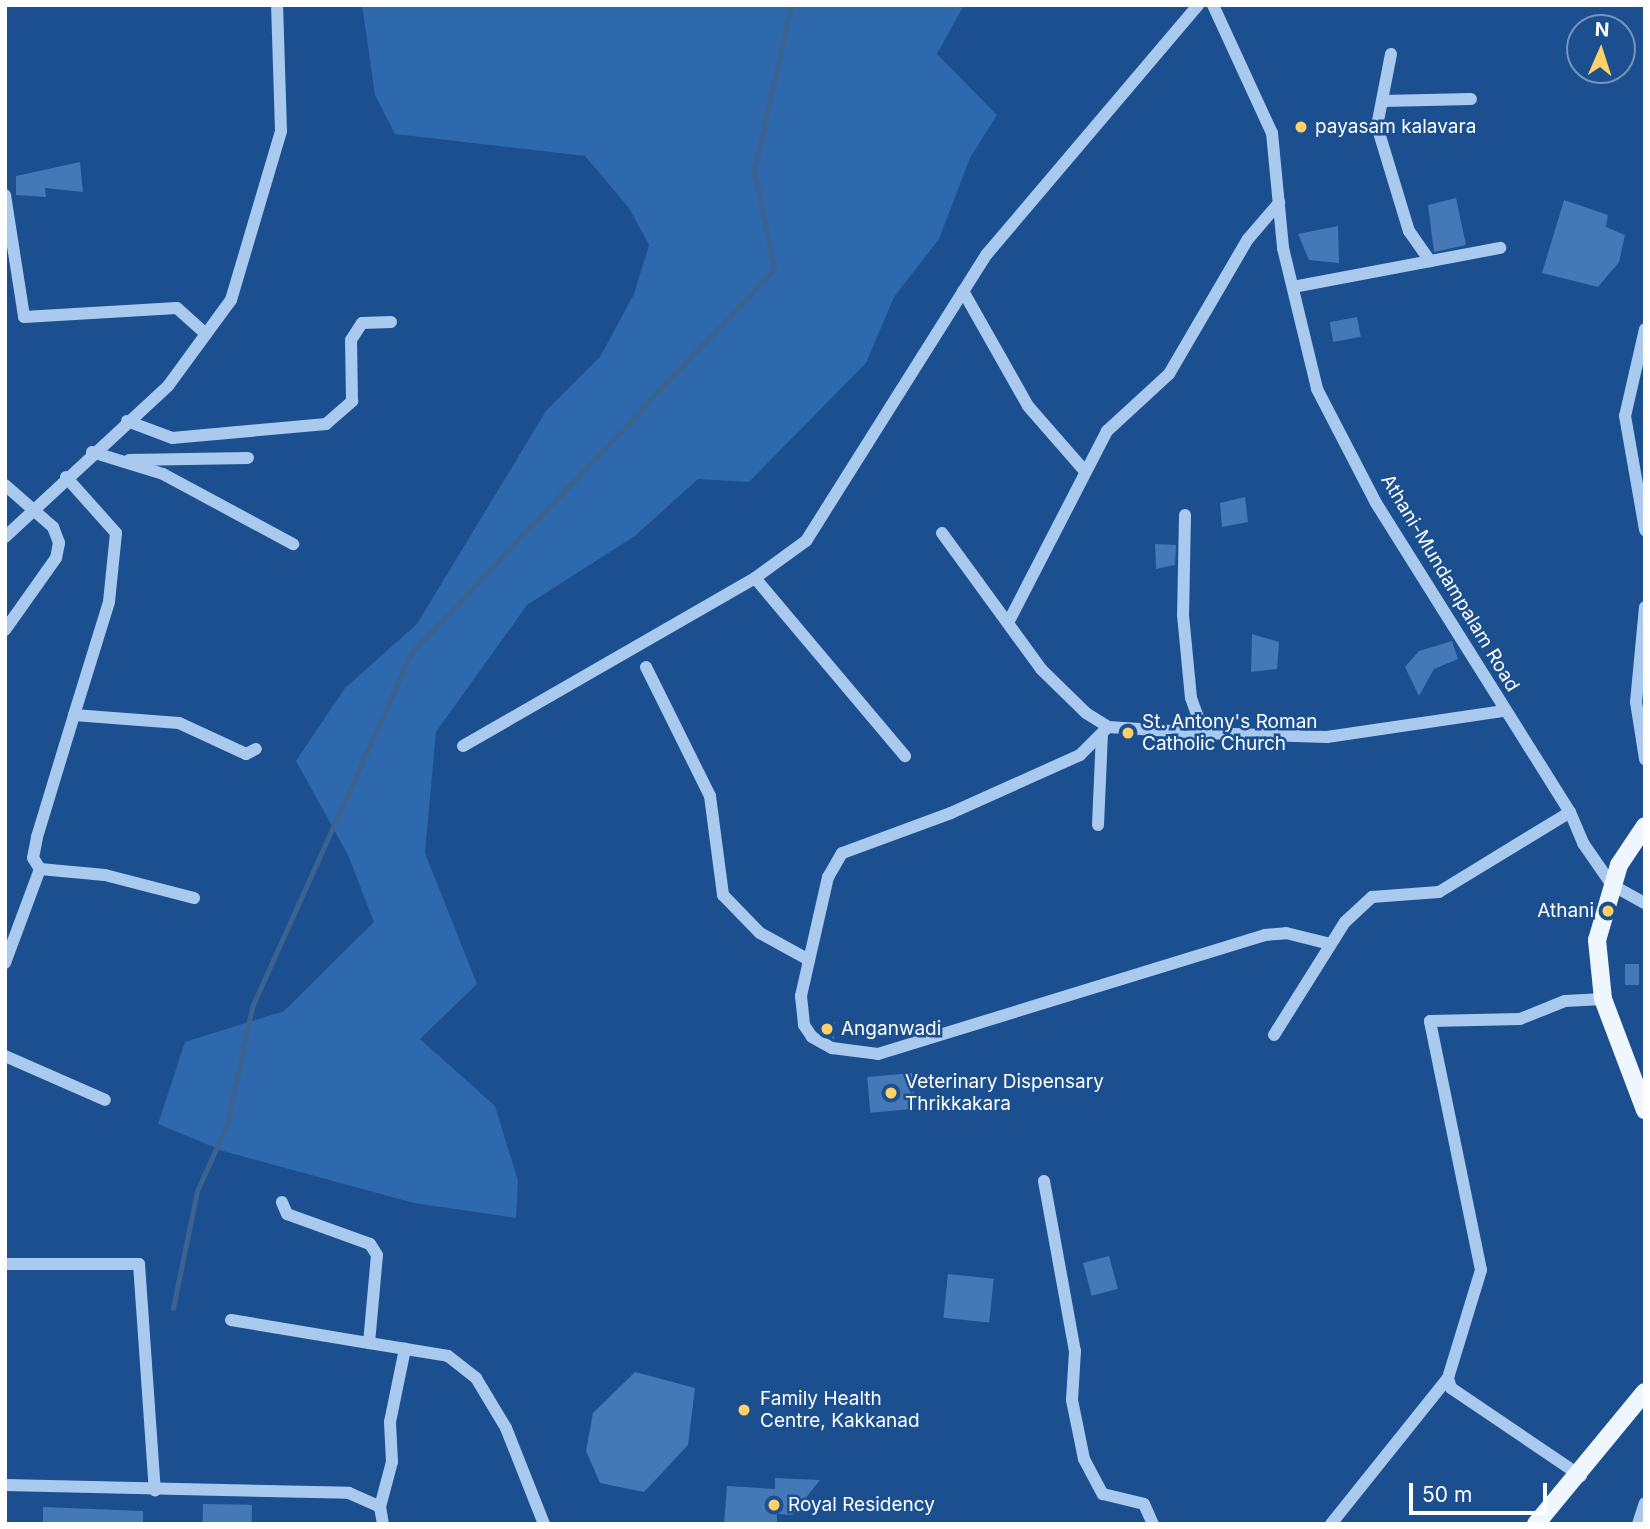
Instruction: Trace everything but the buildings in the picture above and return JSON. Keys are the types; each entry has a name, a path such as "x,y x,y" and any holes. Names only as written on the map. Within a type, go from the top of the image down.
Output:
{"main road":[{"path":"1645,827 1627,847 1612,885 1597,940 1603,999 1645,1110"},
{"path":"1536,1524 1581,1476 1645,1392"}],"street":[{"path":"5,537 92,452 168,386 231,300 281,131 277,5"},
{"path":"463,746 755,578 806,541 987,254 1198,5"},
{"name":"Athani-Mundampalam Road","path":"1213,5 1272,133 1279,203 1293,288 1317,389 1376,503 1504,711 1570,811 1612,885"},
{"path":"1391,54 1377,126 1409,231 1430,261"},
{"path":"1382,101 1471,99"},
{"path":"5,194 8,228 24,317 177,308 206,334"},
{"path":"1010,619 1083,469 1126,408 1169,374 1248,239 1279,203"},
{"path":"1293,288 1500,248"},
{"path":"964,291 1028,406 1083,469"},
{"path":"127,421 172,438 326,424 352,401 356,331 362,323 391,322"},
{"path":"1645,329 1625,416 1645,530"},
{"path":"92,452 122,460 246,515 292,544"},
{"path":"122,460 248,458"},
{"path":"40,869 33,858 37,837 110,601 116,533 66,477"},
{"path":"5,485 53,527 56,558 5,630"},
{"path":"1185,515 1183,615 1191,698 1204,733"},
{"path":"942,533 1010,619 1061,691 1105,731 1327,737 1504,711"},
{"path":"755,578 905,756"},
{"path":"1645,607 1636,702 1645,759"},
{"path":"646,667 710,796 723,895 760,933 809,960"},
{"path":"74,715 179,723 246,754 256,749"},
{"path":"1098,825 1105,731"},
{"path":"1105,731 1080,755 1009,788 842,853 828,877 809,960 801,1013 812,1038 832,1048 878,1054 1265,935 1286,933 1330,944"},
{"path":"1274,1035 1330,944 1372,897 1439,892 1570,811"},
{"path":"40,869 105,875 194,898"},
{"path":"5,963 40,869"},
{"path":"1612,885 1645,903"},
{"path":"1331,1524 1448,1378 1481,1270 1430,1021 1520,1019 1564,1002 1603,999"},
{"path":"5,1056 105,1100"},
{"path":"1044,1181 1075,1351 1072,1400 1084,1459 1103,1494 1144,1504 1153,1524"},
{"path":"282,1202 287,1214 370,1244 377,1255 369,1343"},
{"path":"5,1264 139,1264 155,1490"},
{"path":"231,1320 448,1356 476,1378 506,1428 544,1524"},
{"path":"383,1524 380,1507 392,1462 390,1422 405,1349"},
{"path":"1448,1378 1451,1388 1581,1476"},
{"path":"5,1485 349,1493 380,1507"},
{"path":"1637,1524 1645,1503"}],"shaded area":[{"path":"362,5 964,5 937,54 997,115 970,158 939,239 894,297 866,363 749,482 698,479 635,536 527,605 436,732 425,853 477,984 420,1039 495,1106 518,1181 516,1218 414,1203 223,1151 158,1124 185,1042 284,1011 374,922 348,855 296,761 345,688 417,624 546,411 600,357 634,294 649,245 629,208 585,156 395,134 375,95"}],"waterway":[{"path":"173,1308 197,1191 227,1124 252,1007 411,653 774,269 754,171 791,5"}],"place":[{"name":"payasam kalavara","path":"1301,127"},
{"name":"St. Antony's Roman Catholic Church","path":"1128,733"},
{"name":"Athani","path":"1608,911"},
{"name":"Anganwadi","path":"827,1029"},
{"name":"Veterinary Dispensary Thrikkakara","path":"891,1093"},
{"name":"Family Health Centre, Kakkanad","path":"744,1410"},
{"name":"Royal Residency","path":"774,1505"}]}
